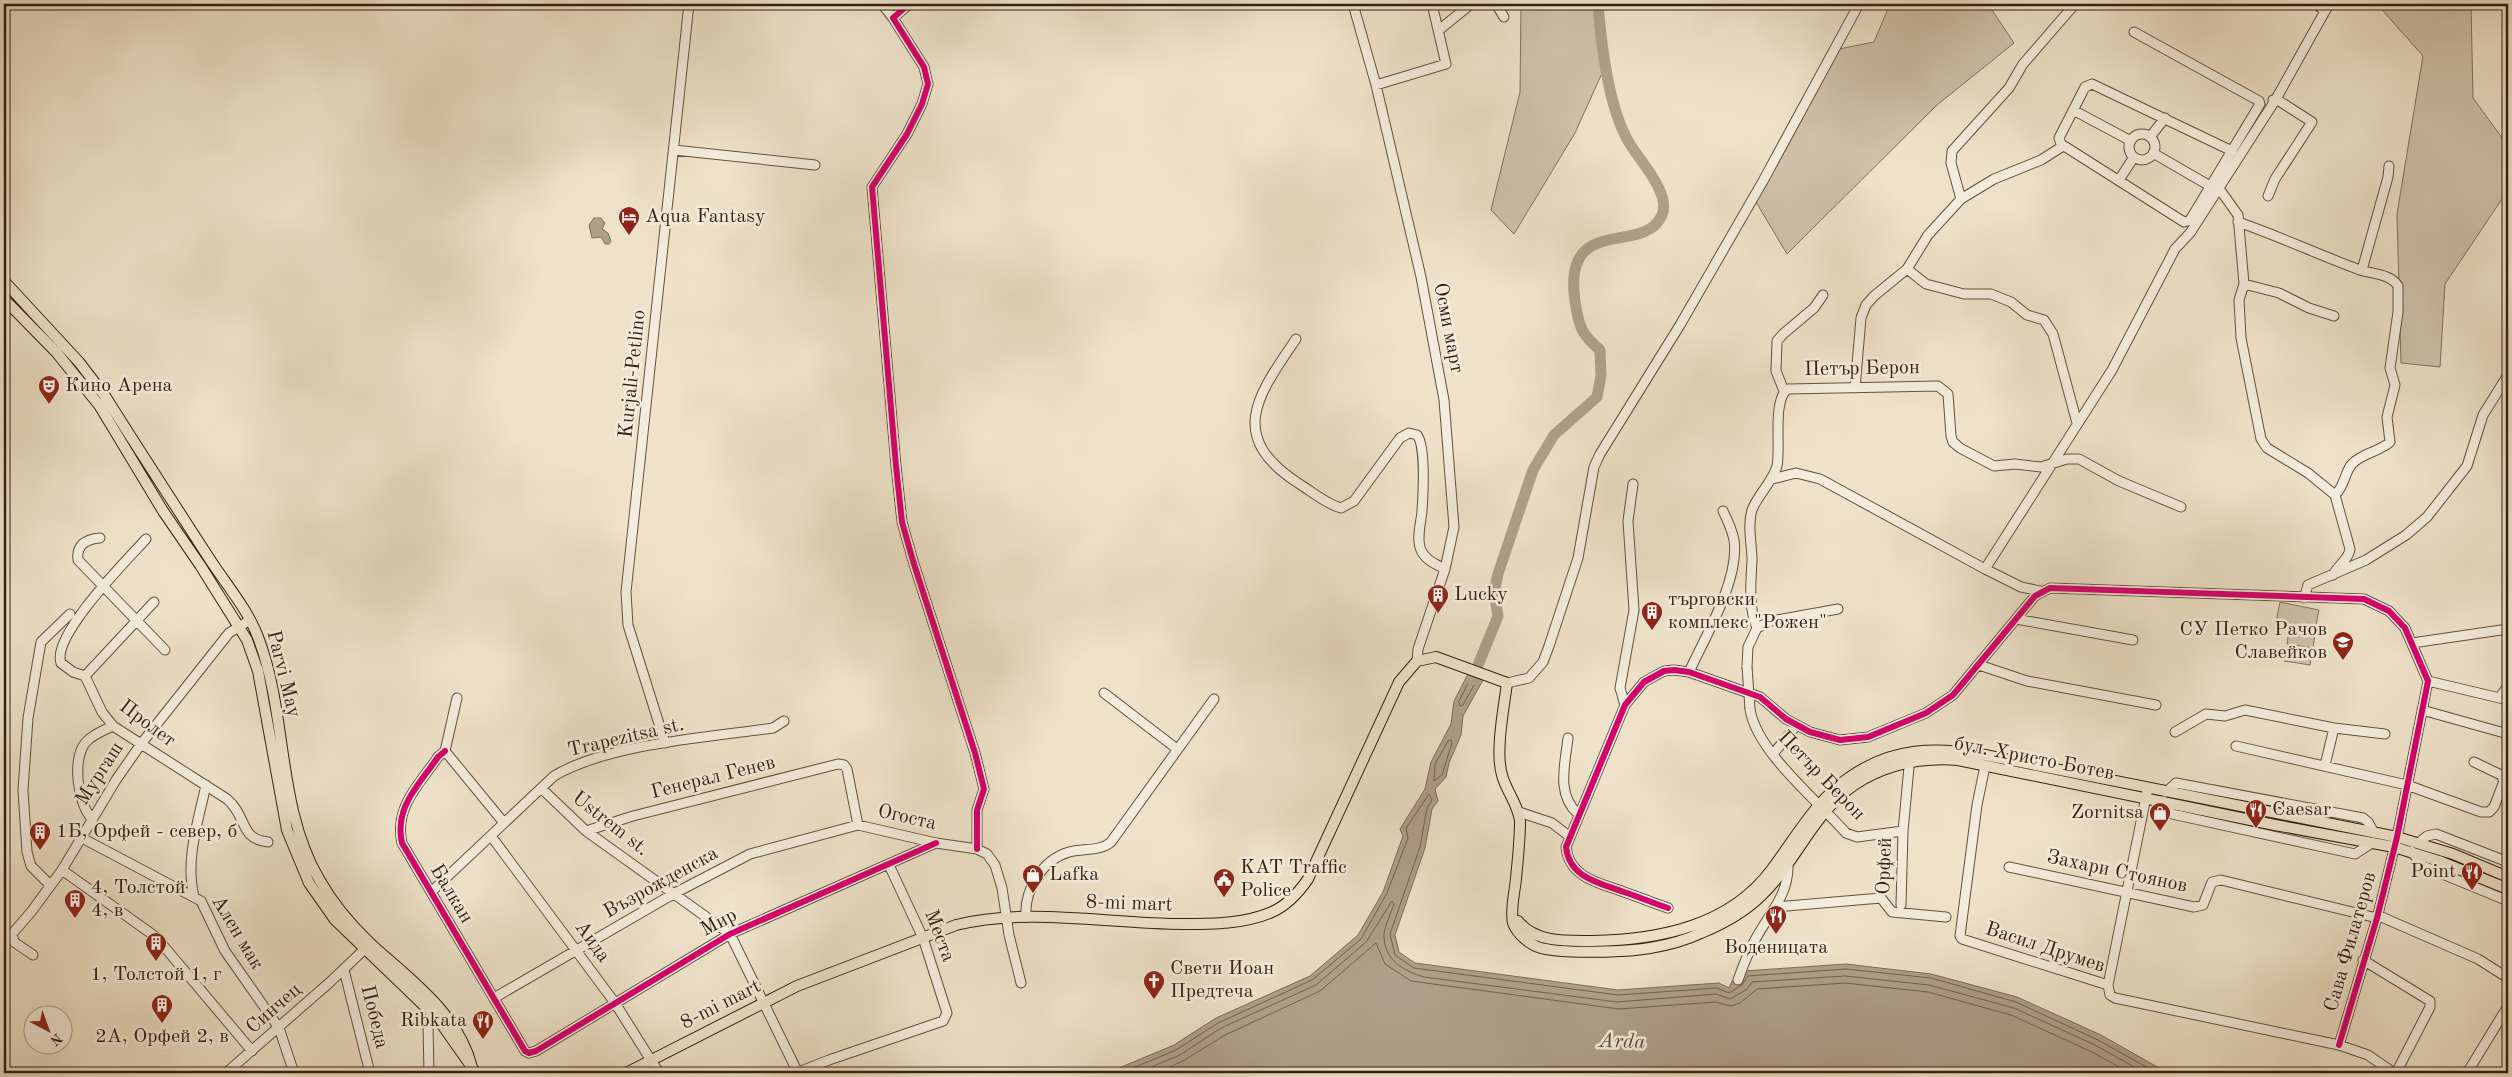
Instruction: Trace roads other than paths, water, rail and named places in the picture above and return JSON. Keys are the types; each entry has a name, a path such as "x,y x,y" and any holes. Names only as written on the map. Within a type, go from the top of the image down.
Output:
{"main road":[{"name":"Parvi May","path":"4,281 79,362 105,396 250,620 268,668 291,801 308,858 336,904 367,946 438,1019 473,1069"},
{"name":"Parvi May","path":"4,299 56,352 99,406 163,511 247,640 258,671 287,830 308,883 326,910 440,1010 466,1046 473,1069"},
{"path":"1417,662 1436,657 1507,683"},
{"name":"8-mi mart","path":"626,1073 764,1002 853,963 978,920 1026,917 1155,924 1203,924 1251,919 1281,907 1294,896 1308,879 1388,704 1405,672 1417,662"},
{"name":"бул. Христо Ботев","path":"1507,683 1501,736 1500,767 1519,812 1520,840 1513,923 1525,939 1543,948 1620,951 1651,948 1700,934 1724,923 1761,896 1788,865 1823,808 1870,775 1910,761 1936,758 2164,796 2395,842 2508,877"},
{"name":"бул. Христо Ботев","path":"1514,911 1524,928 1533,935 1560,939 1619,940 1672,933 1698,925 1718,915 1754,889 1851,776 1876,762 1902,753 1928,749 1957,750 2147,793"},
{"name":"бул. Христо Ботев","path":"2415,847 2508,888"}],"street":[{"name":"Kurjali-Petlino","path":"665,743 628,625 626,592 689,4"},
{"path":"882,4 924,67 928,84 922,104 906,134 872,187 901,513 913,561 975,753 984,789 977,810 977,849 987,854 995,865 1002,888 1006,918 1021,983"},
{"path":"893,18 909,4"},
{"name":"Осми март","path":"1353,4 1376,85 1420,277 1444,400 1455,514 1454,533 1445,568 1418,649 1417,662"},
{"path":"1376,85 1446,64 1432,4"},
{"path":"1439,30 1471,4"},
{"path":"1496,4 1504,17"},
{"path":"1507,683 1529,678 1542,662 1549,646 1578,558 1594,467 1600,454 1680,325 1749,206 1859,4"},
{"path":"1961,199 1951,164 1952,151 2009,88 2023,64 2075,4"},
{"path":"2232,152 2092,84 2085,87 2058,138 2062,146 2184,222 2190,220 2276,99 2326,7 2316,4"},
{"path":"2134,32 2257,98 2260,104"},
{"path":"1985,569 2049,465 2112,370 2175,249 2190,233 2232,152 2260,104 2276,99 2312,122 2275,179 2268,196"},
{"path":"2073,110 2131,141"},
{"path":"2150,137 2165,118"},
{"path":"2140,135 2150,137 2155,146 2153,153 2145,160 2134,157 2130,148 2131,141 2140,135"},
{"path":"1855,388 1858,332 1866,305 1907,269 1928,236 1961,199 1994,179 2041,160 2062,146"},
{"path":"674,150 815,165"},
{"path":"2153,153 2214,186 2238,215 2244,284 2239,300 2242,338 2261,439 2267,448 2308,473 2335,495 2350,548 2348,556 2337,567 2333,575"},
{"path":"2119,180 2134,157"},
{"path":"2362,270 2388,177 2389,166"},
{"path":"2238,222 2271,233 2362,270 2391,278 2398,286 2398,312 2390,368 2395,385 2387,417 2390,442 2382,449 2360,457 2351,465 2342,489 2335,495"},
{"path":"1907,269 1926,284 1964,294 1991,294 2012,302 2027,315 2044,320 2053,334 2077,423"},
{"path":"2244,284 2279,293 2309,308 2334,316"},
{"path":"1784,391 1776,371 1777,342 1783,334 1814,308 1823,294"},
{"path":"1296,339 1269,379 1258,402 1256,432 1266,457 1281,472 1341,508 1354,501 1400,438 1409,433 1417,435 1421,446 1422,511 1419,544 1421,552 1428,559 1445,568"},
{"path":"2304,598 2308,585 2366,560 2406,535 2435,508 2467,466 2483,415 2508,375"},
{"name":"Петър Берон","path":"1903,832 1857,837 1846,833 1760,737 1750,709 1747,667 1748,647 1757,628 1753,617 1750,588 1750,520 1757,501 1772,479 1779,451 1779,406 1784,391 1792,387 1938,386 1948,394 1950,436 1957,446 1994,466 2015,464 2032,467 2049,465 2067,459 2079,459 2119,481 2181,507"},
{"path":"1772,479 1796,474 1820,479 2021,587 2043,590 2335,598 2371,602 2388,611 2405,628 2428,681 2504,698 2508,686"},
{"path":"1625,705 1620,688 1634,610 1628,521 1632,484"},
{"path":"1689,672 1721,600 1732,570 1734,542 1730,526 1723,511"},
{"path":"100,538 84,542 77,553 78,560 164,650"},
{"path":"146,539 103,587 76,621 60,653 61,663 65,668 85,676 154,602"},
{"path":"1668,908 1598,884 1584,877 1574,868 1567,856 1569,836 1625,705 1633,693 1652,676 1674,670 1689,672 1760,698 1796,726 1826,737 1840,740 1868,737 1883,732 1940,705 1953,695 2016,619 2043,590"},
{"path":"1757,628 1771,621 1838,610"},
{"path":"50,885 31,866 27,852 23,790 27,736 40,642 70,614"},
{"path":"2016,619 2133,640"},
{"name":"Мургаш","path":"33,955 14,942 12,934 62,870 92,818 141,744 229,633 250,620"},
{"path":"2412,643 2508,629"},
{"path":"1978,665 2027,681 2156,705"},
{"name":"Пролет","path":"85,676 102,712 113,726 234,805 250,837 256,841 268,842"},
{"name":"Сава Филатеров","path":"2339,1045 2377,916 2395,842 2428,681"},
{"path":"1104,694 1177,749"},
{"path":"457,698 445,751 504,824"},
{"path":"1026,917 1025,902 1028,893 1045,868 1055,858 1069,852 1099,848 1111,842 1214,699"},
{"path":"2175,732 2206,714 2225,716 2245,710 2334,728 2385,734"},
{"path":"2422,710 2508,734"},
{"name":"Trapezitsa st.","path":"431,892 554,776 579,764 665,743 773,728 784,721"},
{"path":"92,818 82,804 79,792 81,756 87,740 113,726"},
{"path":"1774,754 1796,726"},
{"path":"2325,765 2334,728"},
{"path":"1568,738 1563,785 1565,798 1578,814"},
{"path":"2236,746 2407,785 2481,812 2489,812 2494,807 2504,781 2501,775 2474,762"},
{"name":"Балкан","path":"445,751 438,757 402,810 400,832 402,843 525,1051 529,1053"},
{"name":"Генерал Генев","path":"586,831 634,816 838,764 848,769"},
{"name":"Васил Друмев","path":"1985,766 1977,805 1960,936 1967,941 2108,985 2110,995 2115,998 2339,1045 2368,1055 2395,1073"},
{"name":"Орфей","path":"1901,905 1903,832 1909,767"},
{"name":"Огоста","path":"848,769 858,825 936,843 977,849"},
{"path":"2164,796 2176,783 2363,818 2368,822 2373,838"},
{"path":"194,897 190,880 190,865 206,785"},
{"name":"Ustrem st.","path":"541,788 586,831 730,934 797,1073"},
{"path":"2108,985 2147,793"},
{"path":"1519,812 1552,823 1569,836"},
{"name":"Възрожденска","path":"494,998 675,894 750,854 858,825"},
{"path":"2508,862 2436,834 2427,836 2415,847 2423,866 2508,901"},
{"name":"Аида","path":"491,836 615,1004 652,1059 659,1073"},
{"name":"Ален мак","path":"82,838 194,897 204,905 225,951 279,1028 294,1073"},
{"name":"Мир","path":"529,1053 536,1051 730,934 936,843"},
{"name":"Места","path":"797,1073 828,1060 943,1021 947,1013 924,938 889,865"},
{"path":"1738,980 1756,938 1776,907 1787,881 1788,865"},
{"name":"Захари Стоянов","path":"2009,866 2199,907 2205,902 2210,885 2216,880 2221,880 2377,916"},
{"path":"62,870 156,937 252,1051"},
{"path":"1776,907 1881,898 1892,912 1946,917"},
{"path":"2377,916 2478,959 2508,978"},
{"name":"Синчец","path":"226,1073 344,970 367,946"},
{"path":"2363,960 2430,1001 2430,1007 2395,1073"},
{"name":"Победа","path":"344,970 370,1073"},
{"path":"2467,1073 2508,1006"},
{"path":"429,1073 428,1025 438,1019"}],"water":[{"path":"594,218 601,218 605,223 602,229 608,233 611,241 609,244 605,244 601,237 592,238 589,225"},
{"name":"Arda","path":"1468,674 1483,680 1463,716 1461,735 1449,763 1446,777 1435,789 1438,801 1432,809 1425,848 1395,935 1399,952 1415,963 1618,990 1719,983 1729,988 1732,981 1739,982 1744,971 1846,964 1931,974 2017,997 2101,1035 2168,1073 1107,1073 1174,1045 1216,1018 1310,976 1358,935 1383,892 1403,836 1400,829 1425,789 1431,762 1451,724 1454,701"}],"waterway":[{"path":"1472,680 1498,616 1494,593 1498,574 1533,470 1554,435 1597,397 1601,376 1600,350 1584,334 1578,317 1575,301 1574,273 1581,256 1592,246 1607,240 1639,234 1653,227 1662,215 1664,206 1658,187 1630,144 1617,114 1607,76 1598,4"}],"place":[{"name":"Aqua Fantasy","path":"629,236"},
{"name":"Кино Арена","path":"49,405"},
{"name":"Lucky","path":"1438,614"},
{"name":"търговски комплекс \"Рожен\"","path":"1652,631"},
{"name":"СУ Петко Рачов Славейков","path":"2343,661"},
{"name":"Caesar","path":"2256,829"},
{"name":"Zornitsa","path":"2160,832"},
{"name":"1Б, Орфей - север, б","path":"40,851"},
{"name":"Point","path":"2472,891"},
{"name":"Lafka","path":"1033,894"},
{"name":"KAT Traffic Police","path":"1224,898"},
{"name":"4, Толстой 4, в","path":"75,919"},
{"name":"Воденицата","path":"1776,935"},
{"name":"1, Толстой 1, г","path":"156,962"},
{"name":"Свети Иоан Предтеча","path":"1154,1000"},
{"name":"2А, Орфей 2, в","path":"162,1024"},
{"name":"Ribkata","path":"483,1040"}]}
